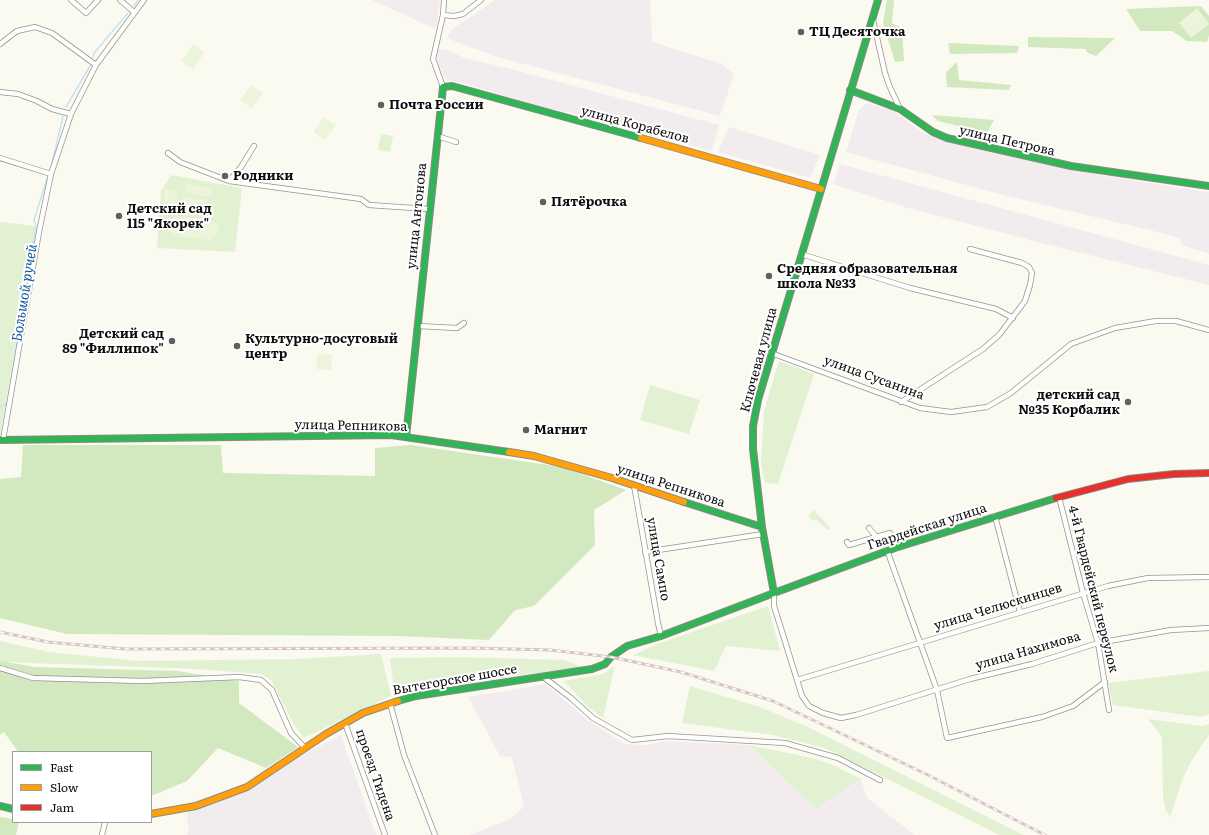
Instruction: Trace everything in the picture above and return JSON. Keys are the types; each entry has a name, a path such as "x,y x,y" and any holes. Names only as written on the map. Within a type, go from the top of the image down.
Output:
{"main road":[{"name":"Ключевая улица","path":"774,593 763,530 753,449 753,426 758,400 771,353 878,0"},
{"name":"улица Корабелов","path":"443,87 452,86 735,163 821,189"},
{"name":"улица Антонова","path":"406,437 443,87"},
{"name":"улица Петрова","path":"850,90 900,109 933,132 954,140 1071,166 1209,186"},
{"name":"улица Репникова","path":"1,440 390,435 534,456 567,464 634,485 763,530"},
{"name":"Гвардейская улица","path":"661,636 887,550 1059,497 1128,479 1174,474 1209,473"},
{"name":"Вытегорское шоссе","path":"152,814 196,806 247,787 326,734 363,713 390,703 416,696 592,669 605,664 611,657 627,646 661,636"},
{"path":"0,806 12,809"}],"street":[{"path":"71,0 86,13 98,0"},
{"path":"120,0 134,12"},
{"path":"1,440 51,174 70,114 96,65 144,0"},
{"name":"улица Антонова","path":"443,87 433,59 443,15 444,0"},
{"path":"443,15 454,16 462,14 481,0"},
{"path":"873,20 885,73 900,109"},
{"path":"0,44 17,31 35,27 52,33 96,65"},
{"path":"0,92 18,94 37,101 52,109 70,114"},
{"path":"437,136 456,142"},
{"path":"229,181 241,167 254,146"},
{"path":"168,153 180,162 229,181 361,199 369,205 429,209"},
{"path":"0,158 51,174"},
{"path":"901,402 983,349 999,335 1025,301 1032,274 1029,267 1022,263 970,249"},
{"path":"801,254 910,288 996,309 1013,318"},
{"name":"улица Сусанина","path":"771,353 901,402 920,408 951,412 987,407 1011,393 1071,344 1086,337 1115,328 1156,321 1176,321 1209,330"},
{"path":"418,326 457,328 464,322"},
{"name":"улица Сампо","path":"634,485 661,636"},
{"name":"4-й Гвардейский переулок","path":"1059,497 1083,593 1098,643 1109,710"},
{"path":"996,516 1020,612"},
{"path":"869,528 876,538"},
{"path":"645,552 763,530"},
{"path":"847,542 849,545 890,533 895,548"},
{"path":"887,550 921,641 937,690 947,738 1042,717 1073,706 1105,682"},
{"name":"улица Челюскинцев","path":"797,680 921,641 1108,586 1148,578 1209,578"},
{"name":"улица Нахимова","path":"774,593 774,606 802,696 809,706 823,713 841,718 856,715 970,679 1032,664 1098,643 1171,630 1209,628"},
{"path":"0,668 33,678 143,681 239,677 261,680 272,690 292,734 305,748"},
{"path":"542,676 571,698 593,718 632,740 668,736 785,742 838,758 880,780"},
{"path":"390,703 404,756 435,835"},
{"name":"проезд Тидена","path":"345,723 385,835"},
{"path":"102,835 105,823"}],"shaded area":[{"path":"372,0 440,0 436,29 378,3"},
{"path":"495,0 650,0 652,42 722,64 734,74 720,116 494,56 449,39 448,35 454,28"},
{"path":"446,49 464,58 507,68 719,125 712,151 567,112 542,107 473,86 447,80 437,64 437,50"},
{"path":"867,103 895,112 922,132 948,143 1092,174 1209,192 1209,254 1182,245 1180,239 1166,234 1003,195 846,152 859,110"},
{"path":"729,127 820,155 810,178 718,152"},
{"path":"840,164 1209,265 1209,285 908,208 833,184"},
{"path":"546,684 585,718 624,744 646,745 665,741 749,745 816,809 861,779 867,798 915,835 469,835 508,820 524,807 512,757 500,756 468,697"},
{"path":"341,735 376,835 187,835 189,832 187,816 192,801 237,789"}],"green space":[{"path":"887,0 894,0 892,23 902,28 904,61 895,62 883,23"},
{"path":"1201,6 1209,16 1209,35 1207,42 1187,41 1172,31 1140,31 1126,9"},
{"path":"1197,8 1209,24 1191,38 1179,23"},
{"path":"1028,37 1115,38 1096,56 1088,53 1085,49 1028,47"},
{"path":"948,43 1019,46 1017,53 950,54"},
{"path":"193,44 205,52 193,69 181,61"},
{"path":"957,62 959,80 1011,85 1009,90 947,87 946,72"},
{"path":"251,85 263,93 252,109 240,100"},
{"path":"932,115 994,120 987,133 938,121"},
{"path":"324,117 336,125 325,140 313,132"},
{"path":"381,134 393,136 390,152 378,150"},
{"path":"171,175 242,188 235,252 157,248 161,191"},
{"path":"185,184 213,188 211,197 185,193"},
{"path":"165,189 177,190 175,209 163,208"},
{"path":"183,197 208,200 207,210 183,207"},
{"path":"176,216 212,220 219,225 218,234 210,240 175,236 167,231 168,220"},
{"path":"0,222 36,226 0,436"},
{"path":"318,354 332,355 331,370 316,369"},
{"path":"779,361 814,374 778,484 765,483 761,463 764,411"},
{"path":"650,385 700,400 689,434 640,420"},
{"path":"23,445 221,445 223,473 375,476 375,448 411,445 562,467 626,490 594,510 595,545 534,606 515,610 489,640 398,636 67,634 0,618 0,479 21,477"},
{"path":"814,510 830,528 827,530 816,519 813,521 808,516"},
{"path":"768,606 780,651 726,646 714,671 633,655 657,644"},
{"path":"0,641 49,652 138,661 298,659 381,654 391,696 304,738 294,725 271,680 261,674 196,669 3,662 0,661"},
{"path":"456,657 565,660 581,667 478,681 394,688 390,658"},
{"path":"0,661 35,667 178,671 239,681 239,703 298,747 266,768 218,748 187,781 152,796 152,751 17,751 4,732 0,735"},
{"path":"615,666 603,718 588,707 564,681 603,674"},
{"path":"1209,671 1209,714 1201,717 1113,705 1108,683"},
{"path":"690,686 760,707 808,727 1023,835 999,835 825,748 773,735 682,723"},
{"path":"1148,719 1203,726 1209,724 1209,735 1192,760 1182,780 1170,817 1165,808 1163,796 1162,737"},
{"path":"749,745 812,758 833,765 861,779 816,809"},
{"path":"0,817 12,819 12,823 19,823 16,835 0,835"}],"waterway":[{"path":"134,6 138,0"},
{"path":"93,57 94,53 128,13"},
{"path":"66,107 90,66"},
{"path":"51,168 63,116"},
{"name":"Большой ручей","path":"0,407 7,404 36,226 34,220 48,176"}],"railway":[{"path":"0,632 48,642 125,649 474,648 550,650 611,657 681,672 773,701 926,774 1045,835"}],"traffic: fast":[{"path":"762,527 753,449 753,426 758,400 878,0"},
{"path":"406,437 443,87 452,86 641,138"},
{"path":"850,90 900,109 933,132 947,138 1071,166 1209,186"},
{"path":"0,440 391,435 509,452"},
{"path":"684,502 762,527 774,593 895,548 1056,498"},
{"path":"398,701 416,696 592,669 605,664 611,657 627,646 661,636 774,593"},
{"path":"0,806 12,809"}],"traffic: slow":[{"path":"641,138 821,189"},
{"path":"509,452 534,456 612,478 684,502"},
{"path":"152,814 196,806 247,787 326,734 363,713 398,701"}],"traffic: jam":[{"path":"1056,498 1128,479 1174,474 1209,473"}],"place":[{"name":"ТЦ Десяточка","path":"801,32"},
{"name":"Почта России","path":"381,105"},
{"name":"Родники","path":"225,176"},
{"name":"Пятёрочка","path":"543,202"},
{"name":"Детский сад 115 \"Якорек\"","path":"119,216"},
{"name":"Средняя образовательная школа №33","path":"769,276"},
{"name":"Детский сад 89 \"Филлипок\"","path":"172,341"},
{"name":"Культурно-досуговый центр","path":"237,346"},
{"name":"детский сад №35 Корбалик","path":"1128,402"},
{"name":"Магнит","path":"526,430"}]}
